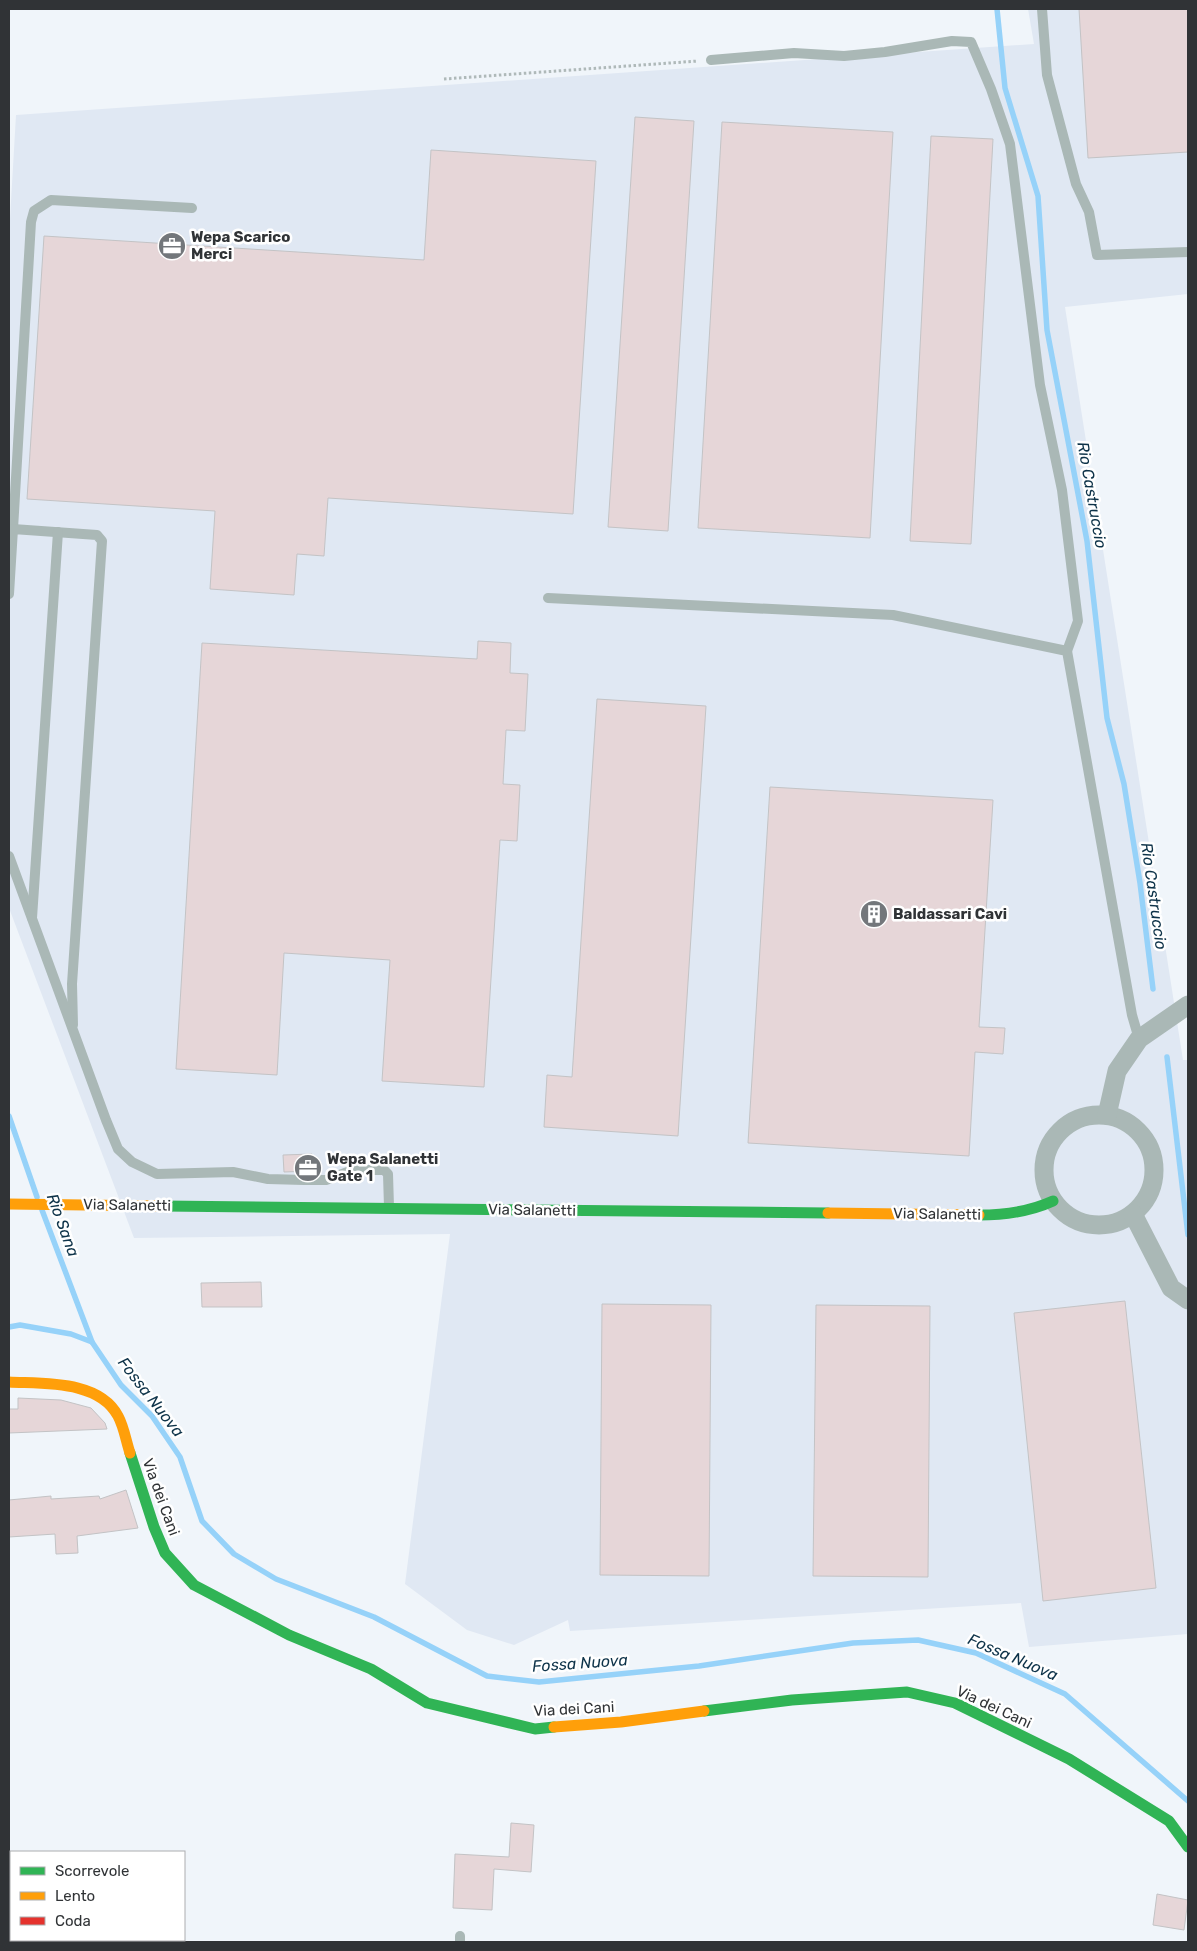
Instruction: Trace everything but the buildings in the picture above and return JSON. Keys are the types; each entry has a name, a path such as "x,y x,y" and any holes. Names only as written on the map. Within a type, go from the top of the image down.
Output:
{"street":[{"path":"1108,1115 1118,1071 1139,1038 1188,1005"},
{"path":"1108,1115 1125,1121 1139,1132 1150,1147 1154,1165 1153,1183 1146,1200 1133,1214 1117,1222 1099,1226 1081,1223 1065,1214 1052,1201 1045,1184 1043,1166 1048,1148 1058,1133 1072,1122 1089,1116 1108,1115"},
{"name":"Via Salanetti","path":"9,1204 997,1215 1035,1208 1052,1201"},
{"path":"1133,1214 1171,1288 1188,1300"},
{"name":"Via dei Cani","path":"9,1382 63,1385 100,1395 118,1416 154,1527 165,1552 194,1585 289,1635 371,1669 427,1703 535,1729 621,1722 792,1700 907,1692 955,1703 1069,1759 1169,1821 1188,1847"}],"lane":[{"path":"1042,9 1047,75 1076,184 1089,212 1097,255 1188,252"},
{"path":"711,60 794,52 844,56 952,41 971,42 991,89 1010,144 1040,385 1062,490 1078,621 1067,651 1132,1015 1139,1038"},
{"path":"9,594 31,222 34,211 51,200 192,208"},
{"path":"14,529 97,535 102,541 72,984 73,1026"},
{"path":"32,921 58,532"},
{"path":"548,598 893,615 1067,651"},
{"path":"9,856 118,1149 132,1162 157,1174 233,1172 268,1179 297,1180 326,1180 353,1170 384,1170 388,1174 389,1208"}],"path":[{"path":"444,80 711,60"}],"shaded area":[{"path":"1028,9 1188,9 1188,294 1065,307 1183,1060 1188,1060 1188,1634 1029,1647 1021,1603 570,1631 568,1620 514,1645 467,1630 405,1584 450,1234 134,1238 9,908 9,236 16,115 1034,44"}],"waterway":[{"name":"Rio Castruccio","path":"997,9 1005,88 1038,196 1047,330 1087,541 1107,718 1124,784 1140,883 1153,989"},
{"name":"Rio Castruccio","path":"1167,1057 1188,1235"},
{"name":"Rio Sana","path":"9,1116 37,1197"},
{"name":"Rio Sana","path":"42,1210 92,1342"},
{"name":"Fossa Nuova","path":"9,1327 20,1325 71,1334 92,1342 121,1385 152,1416 180,1457 202,1521 234,1554 276,1579 374,1617 487,1676 539,1682 699,1666 853,1643 918,1640 976,1653 1065,1694 1188,1801"}],"traffic: fast":[{"path":"979,1215 1017,1212 1053,1201"},
{"path":"163,1206 828,1213"},
{"path":"130,1453 154,1527 165,1553 194,1585 289,1635 371,1669 427,1703 535,1729 554,1727"},
{"path":"704,1711 792,1700 907,1692 955,1703 1069,1759 1169,1821 1188,1847"}],"traffic: slow":[{"path":"9,1204 163,1206"},
{"path":"828,1213 979,1215"},
{"path":"9,1382 70,1386 98,1396 109,1404 118,1416 130,1453"},
{"path":"554,1727 621,1722 704,1711"}],"place":[{"name":"Wepa Scarico Merci","path":"172,246"},
{"name":"Baldassari Cavi","path":"874,914"},
{"name":"Wepa Salanetti Gate 1","path":"308,1168"}]}
